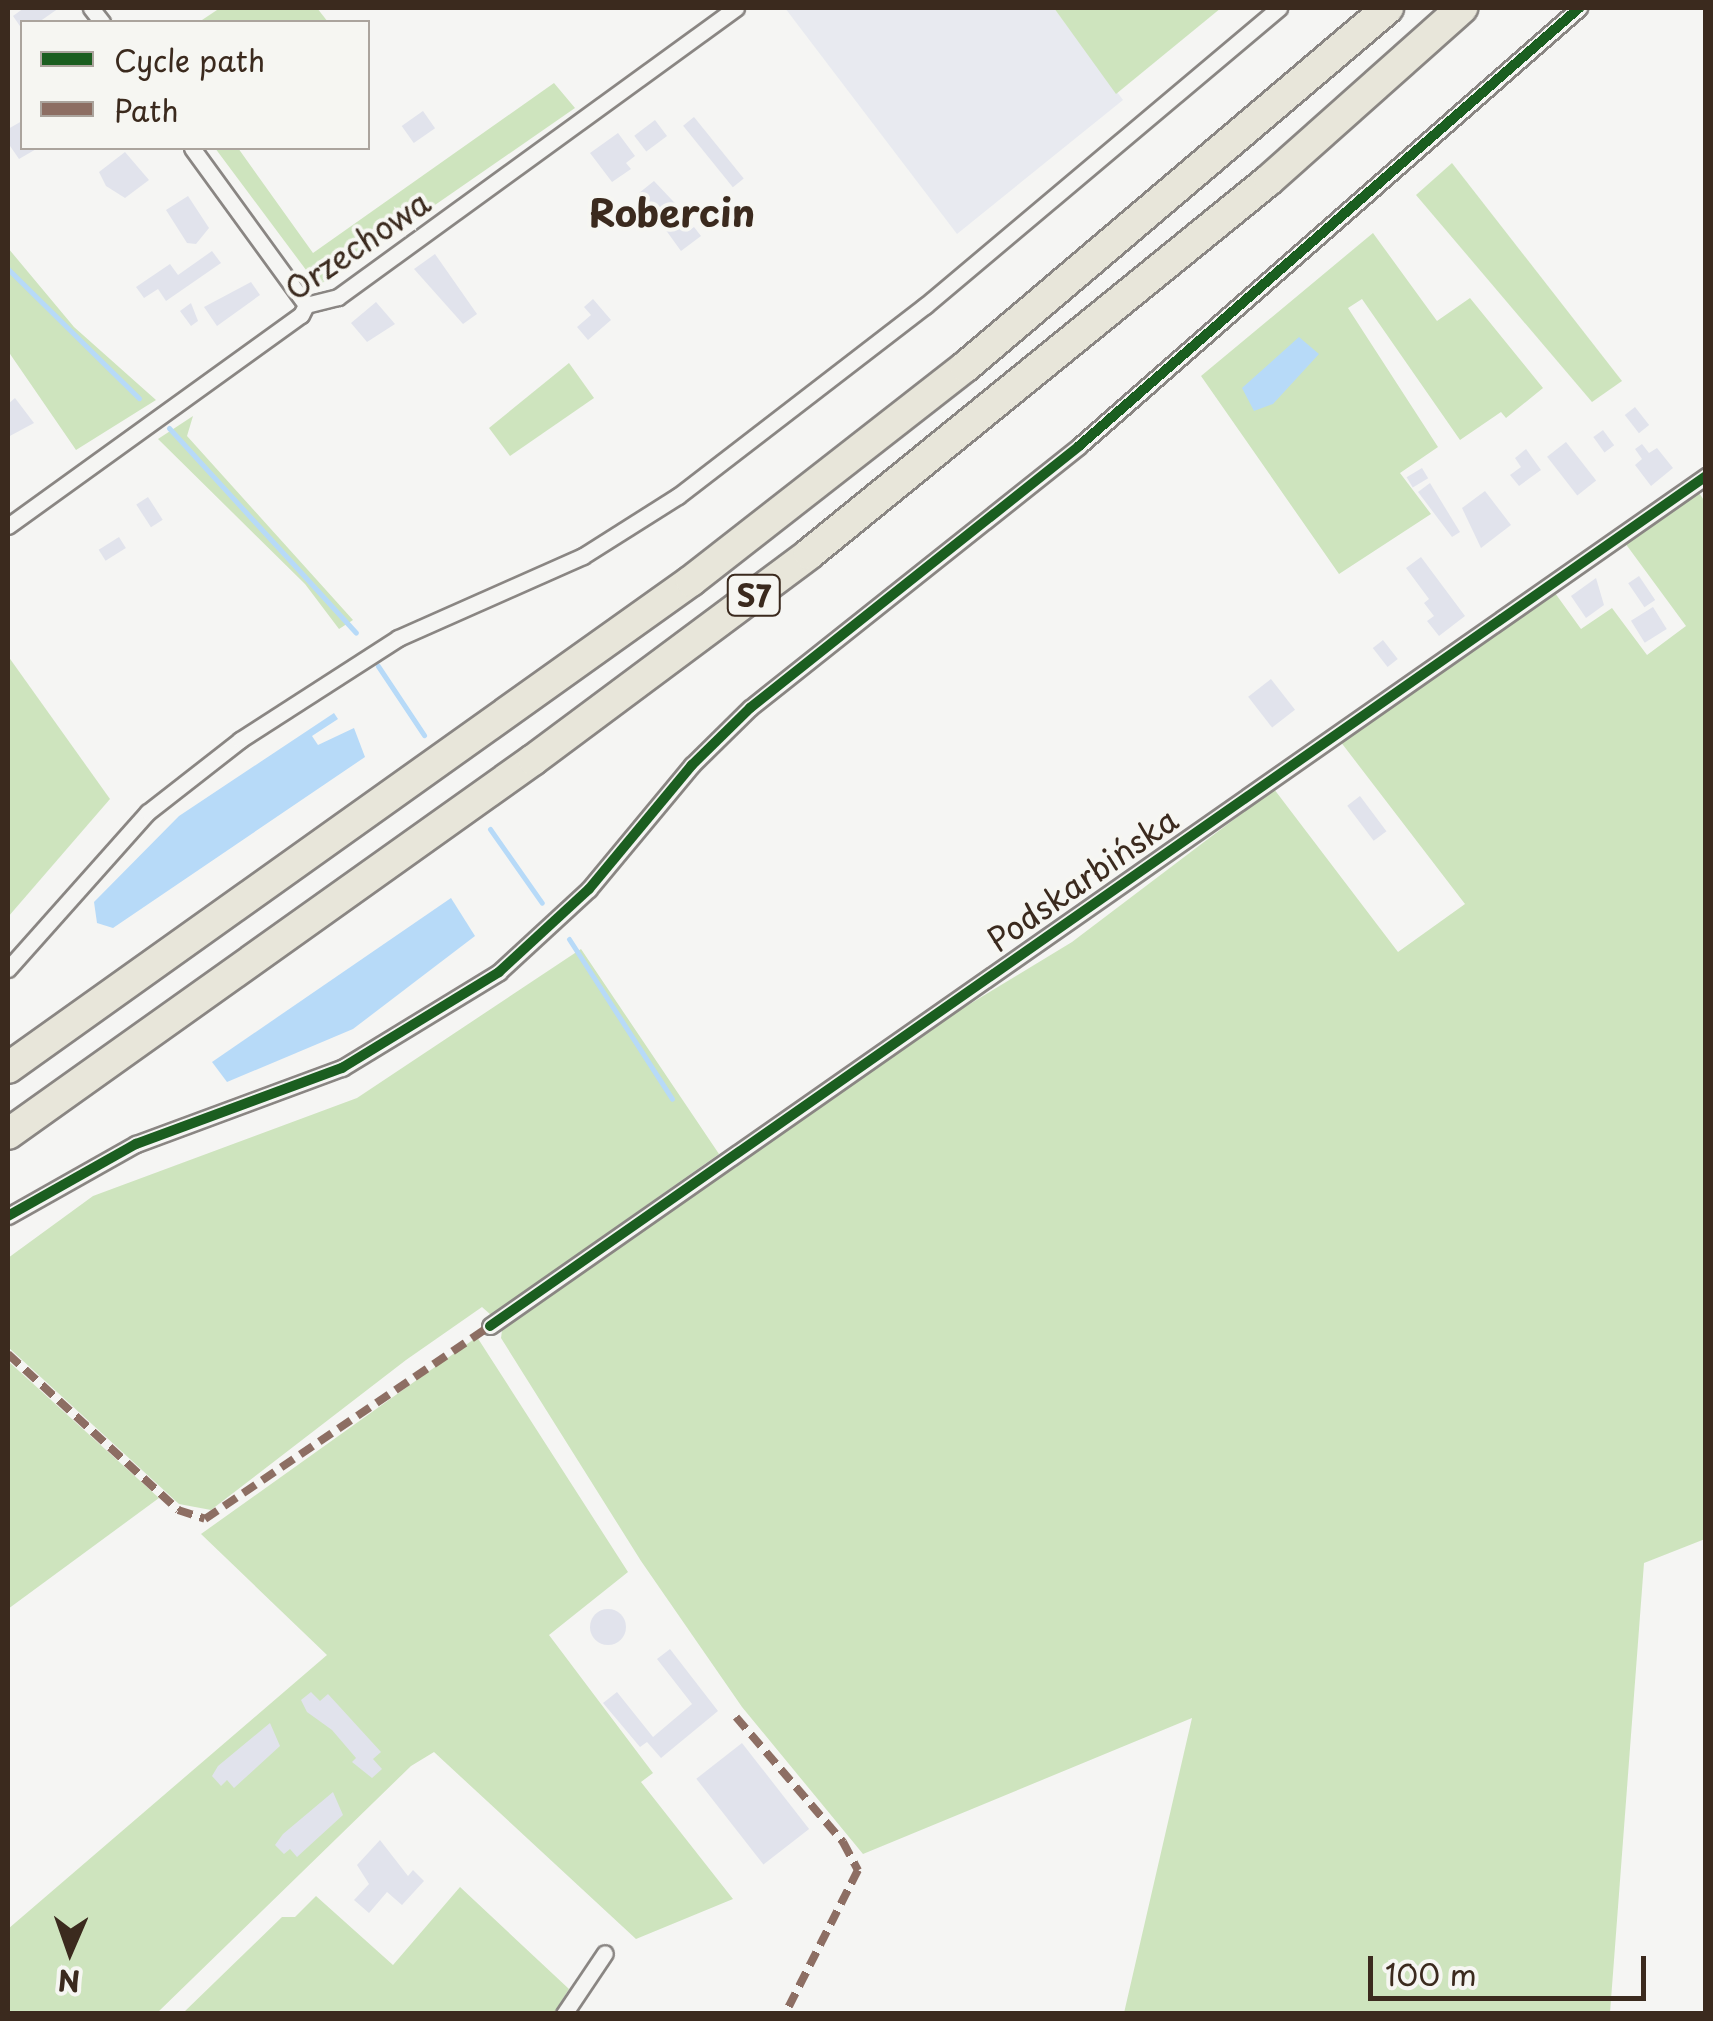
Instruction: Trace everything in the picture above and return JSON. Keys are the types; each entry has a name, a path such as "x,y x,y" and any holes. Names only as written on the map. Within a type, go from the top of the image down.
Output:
{"highway":[{"name":"S7","path":"8,1068 691,580 965,366 1388,8"},
{"name":"S7","path":"8,1134 533,760 809,554 1269,180 1462,8"}],"street":[{"name":"Orzechowa","path":"8,526 302,315 306,305 338,296 736,8"},
{"path":"8,969 148,812 240,740 398,638 583,556 678,496 925,306 1279,8"},
{"path":"8,1216 136,1144 342,1068 498,972 589,889 692,765 750,708 1094,433 1579,8"},
{"path":"193,150 306,305"},
{"name":"Podskarbińska","path":"490,1326 1706,476"},
{"path":"564,2014 605,1954"}],"shaded area":[{"path":"785,8 1054,8 1123,100 957,234"}],"green space":[{"path":"220,8 317,8 326,20 202,20"},
{"path":"1054,8 1221,8 1116,94"},
{"path":"554,83 575,108 318,286 216,150 239,150 313,253"},
{"path":"1452,163 1622,381 1592,402 1416,195"},
{"path":"1373,233 1437,321 1470,298 1543,388 1506,418 1501,412 1460,440 1362,299 1348,308 1438,447 1400,473 1431,514 1339,574 1201,376"},
{"path":"8,248 74,327 156,400 76,450 8,351"},
{"path":"569,363 594,398 510,456 489,428"},
{"path":"193,416 187,436 353,620 339,629 305,584 158,439"},
{"path":"1698,491 1705,502 1705,1539 1644,1563 1610,2013 1124,2013 1192,1718 863,1854 742,1707 641,1561 501,1338 503,1323 922,1033 1072,942 1274,789 1398,952 1465,904 1340,741 1555,593 1581,629 1612,608 1647,655 1686,626 1625,543"},
{"path":"8,656 110,799 8,917"},
{"path":"581,949 719,1154 491,1315 482,1307 406,1360 211,1510 179,1504 8,1347 8,1258 93,1196 357,1098"},
{"path":"477,1337 628,1572 549,1635 653,1773 641,1782 733,1899 636,1939 434,1752 411,1766 157,2013 8,2013 8,1929 327,1655 201,1534"},
{"path":"8,1361 159,1498 8,1609"},
{"path":"460,1887 569,1989 554,2013 183,2013 282,1917 295,1917 316,1896 393,1965"}],"water":[{"path":"1299,337 1319,354 1273,404 1254,411 1242,388"},
{"path":"334,713 338,719 312,736 318,745 354,728 365,757 113,928 97,923 94,902 179,816"},
{"path":"451,898 475,936 353,1029 227,1082 212,1062"}],"building":[{"path":"24,8 59,8 42,20 20,20 20,26 13,16"},
{"path":"423,111 435,128 414,143 402,126"},
{"path":"694,117 744,178 733,187 683,126"},
{"path":"655,120 667,136 646,152 634,136"},
{"path":"20,122 20,150 35,150 19,159 8,143 8,129"},
{"path":"618,133 635,156 626,163 631,169 612,182 590,153"},
{"path":"125,152 149,180 125,198 106,186 99,172"},
{"path":"654,181 688,217 683,221 690,230 694,227 701,236 681,251 639,193"},
{"path":"188,196 209,228 196,244 187,243 166,210"},
{"path":"212,251 221,263 166,301 158,289 144,298 136,287 170,264 178,275"},
{"path":"435,254 477,314 463,324 414,269"},
{"path":"251,282 260,295 217,326 204,307"},
{"path":"593,299 611,320 588,340 577,327 591,315 584,307"},
{"path":"376,302 395,324 367,342 351,323"},
{"path":"191,303 198,321 191,326 180,311"},
{"path":"15,398 34,423 8,437 8,404"},
{"path":"1635,407 1649,425 1639,433 1625,415"},
{"path":"1603,430 1614,445 1604,452 1593,437"},
{"path":"1566,442 1596,481 1577,495 1547,457"},
{"path":"1642,444 1649,453 1657,448 1673,468 1651,486 1635,465 1642,459 1635,449"},
{"path":"1526,449 1541,470 1519,486 1510,475 1521,467 1515,458"},
{"path":"1422,468 1428,478 1413,488 1407,477"},
{"path":"1430,483 1460,532 1452,537 1418,492"},
{"path":"1485,491 1511,525 1481,548 1462,508"},
{"path":"148,497 163,520 151,527 136,505"},
{"path":"119,537 126,548 106,561 99,550"},
{"path":"1421,557 1465,616 1439,636 1427,621 1434,616 1424,603 1429,599 1406,568"},
{"path":"1639,576 1655,600 1644,607 1628,583"},
{"path":"1596,578 1604,605 1586,618 1571,596"},
{"path":"1653,607 1667,629 1645,643 1631,621"},
{"path":"1383,640 1398,659 1388,667 1373,648"},
{"path":"1271,679 1295,710 1272,728 1248,697"},
{"path":"1360,796 1386,831 1374,841 1347,806"},
{"path":"608,1609 620,1615 626,1627 620,1639 608,1645 596,1639 590,1627 596,1615"},
{"path":"670,1649 718,1711 661,1758 647,1742 640,1747 603,1703 617,1692 653,1737 692,1704 657,1659"},
{"path":"311,1692 320,1701 328,1694 381,1752 373,1759 382,1769 372,1778 352,1762 356,1758 332,1730 307,1712 301,1700"},
{"path":"270,1723 280,1746 234,1788 227,1780 221,1786 212,1776 218,1766"},
{"path":"742,1743 809,1829 763,1865 696,1779"},
{"path":"333,1792 343,1815 297,1857 290,1849 284,1854 275,1845 283,1834"},
{"path":"380,1840 408,1876 413,1870 424,1881 402,1905 387,1892 369,1913 354,1900 369,1884 357,1865"}],"waterway":[{"path":"8,269 139,398"},
{"path":"169,428 356,633"},
{"path":"378,666 424,735"},
{"path":"490,829 542,903"},
{"path":"569,939 672,1099"}],"marked path":[{"path":"8,1354 178,1510 205,1519 490,1326"},
{"path":"736,1717 843,1842 858,1870 785,2014"}],"cycle path":[{"path":"8,1216 136,1144 342,1068 499,972 589,889 692,765 750,708 1079,446 1579,8"},
{"path":"490,1326 1706,476"}],"district":[{"name":"Robercin","path":"672,212"}]}
